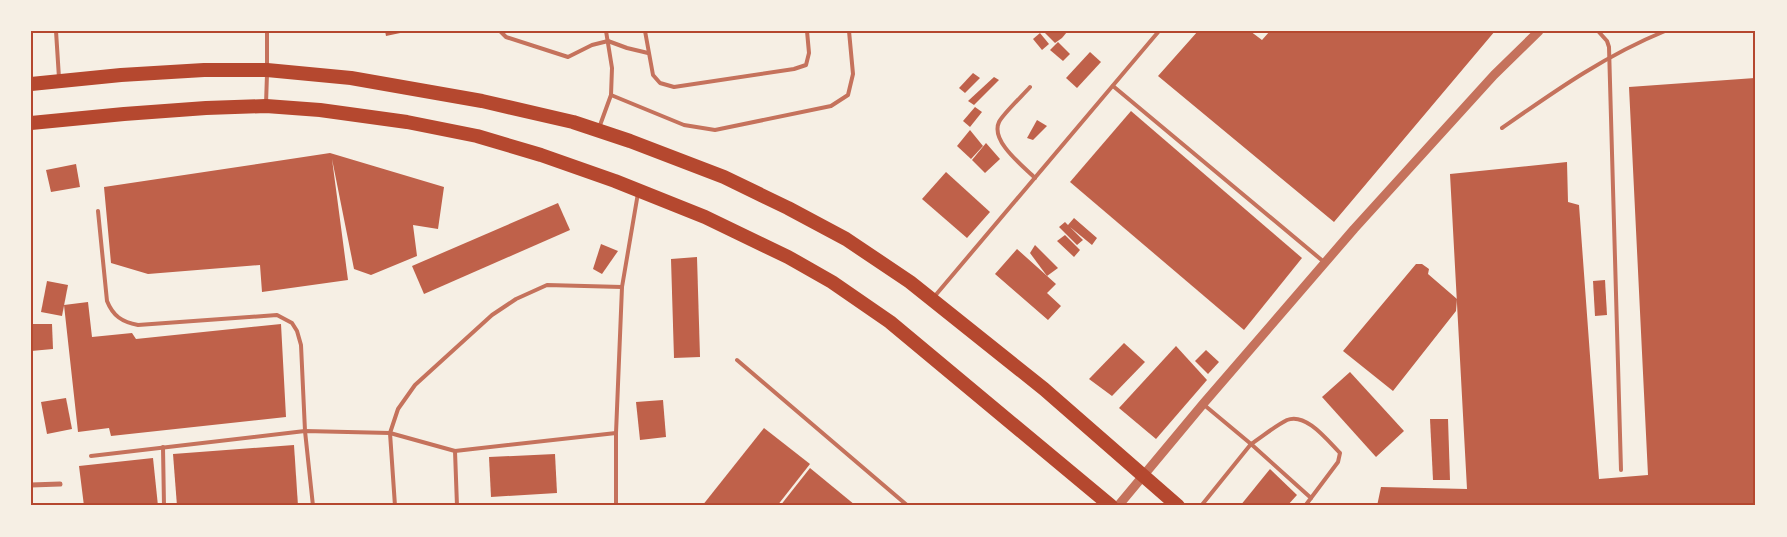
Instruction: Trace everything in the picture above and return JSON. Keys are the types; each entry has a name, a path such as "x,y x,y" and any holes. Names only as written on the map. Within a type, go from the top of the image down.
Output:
{"highway":[{"path":"31,84 59,80 204,70 267,70 351,78 482,101 573,122 598,130 724,177 846,239 932,298 1044,388 1178,506"},
{"path":"31,123 124,114 266,106 320,110 387,119 477,136 541,155 669,202 788,257 832,282 890,322 1112,506"}],"street":[{"path":"1118,506 1325,263 1494,75 1539,31"},
{"path":"31,485 60,484"}],"lane":[{"path":"56,31 59,80"},
{"path":"266,106 267,31"},
{"path":"500,31 506,37 568,57 592,44 608,41 648,53"},
{"path":"598,130 611,95 612,68 606,31"},
{"path":"645,31 653,75 660,83 674,87 794,69 806,65 809,53 807,31"},
{"path":"611,95 684,125 715,130 831,106 848,95 853,74 849,31"},
{"path":"932,298 1159,31"},
{"path":"1598,31 1608,44 1621,470"},
{"path":"1502,128 1564,85 1608,58 1634,44 1666,31"},
{"path":"1113,86 1325,263"},
{"path":"1030,87 999,122 997,133 1003,146 1035,178"},
{"path":"616,506 616,433 622,287 638,190"},
{"path":"98,211 107,301 111,312 127,323 138,325 277,315 292,324 297,331 301,345 305,431 313,506"},
{"path":"395,506 390,434 398,409 415,385 492,315 516,299 547,286 622,287"},
{"path":"737,360 908,506"},
{"path":"1204,404 1311,498"},
{"path":"1201,506 1251,444 1288,420 1295,418 1308,422 1340,453 1338,462 1305,506"},
{"path":"91,456 305,431 390,434 455,451 616,433"},
{"path":"164,447 164,506"},
{"path":"455,451 457,506"}],"building":[{"path":"385,31 405,31 405,32 386,36"},
{"path":"1043,31 1066,31 1067,32 1055,43"},
{"path":"1198,31 1250,31 1262,40 1270,31 1495,31 1334,222 1158,76"},
{"path":"1040,33 1049,44 1042,50 1033,39"},
{"path":"1058,42 1070,54 1063,61 1050,50"},
{"path":"1090,52 1101,62 1077,88 1066,78"},
{"path":"973,73 980,78 965,93 959,88"},
{"path":"994,77 999,80 974,105 968,101"},
{"path":"1755,78 1756,506 1377,506 1381,487 1467,489 1450,174 1567,162 1568,202 1579,205 1599,479 1648,475 1629,87"},
{"path":"975,107 982,112 970,127 963,121"},
{"path":"1131,111 1302,258 1244,330 1070,182"},
{"path":"1037,120 1047,126 1033,140 1027,138"},
{"path":"970,130 983,146 971,159 957,146"},
{"path":"986,143 1000,159 985,173 972,160"},
{"path":"330,153 444,187 438,229 413,225 417,256 371,275 354,269 332,159 348,280 262,292 260,265 148,274 111,263 104,187"},
{"path":"76,164 80,187 51,192 46,170"},
{"path":"946,172 990,212 967,238 922,199"},
{"path":"558,203 570,230 424,294 412,266"},
{"path":"1074,218 1097,238 1092,245 1070,227 1083,240 1077,245 1059,227 1065,222 1068,225"},
{"path":"1065,235 1080,250 1074,257 1057,241"},
{"path":"601,244 618,251 602,274 593,269"},
{"path":"1035,245 1058,268 1047,276 1030,253"},
{"path":"1017,249 1056,284 1047,293 1061,306 1048,320 995,274"},
{"path":"697,257 700,357 674,358 671,259"},
{"path":"1416,264 1422,264 1429,269 1428,274 1457,299 1456,311 1393,391 1343,351"},
{"path":"1605,280 1607,315 1595,316 1593,281"},
{"path":"47,281 68,285 62,316 41,312"},
{"path":"88,302 92,337 132,333 136,339 281,324 286,417 111,436 109,428 78,432 64,305"},
{"path":"31,324 52,324 53,349 31,351"},
{"path":"1124,343 1145,362 1112,396 1089,379"},
{"path":"1176,346 1207,380 1156,439 1119,408"},
{"path":"1206,350 1219,362 1208,374 1195,361"},
{"path":"1350,372 1404,431 1376,457 1322,397"},
{"path":"66,398 72,429 47,434 41,402"},
{"path":"663,400 666,437 640,440 636,402"},
{"path":"1430,419 1448,419 1450,480 1433,480"},
{"path":"764,428 810,464 777,506 702,506"},
{"path":"294,445 298,506 177,506 173,454"},
{"path":"555,454 557,493 491,497 489,457"},
{"path":"153,458 158,506 84,506 79,466"},
{"path":"810,468 855,505 780,506"},
{"path":"1270,469 1297,495 1287,506 1240,506"}]}
